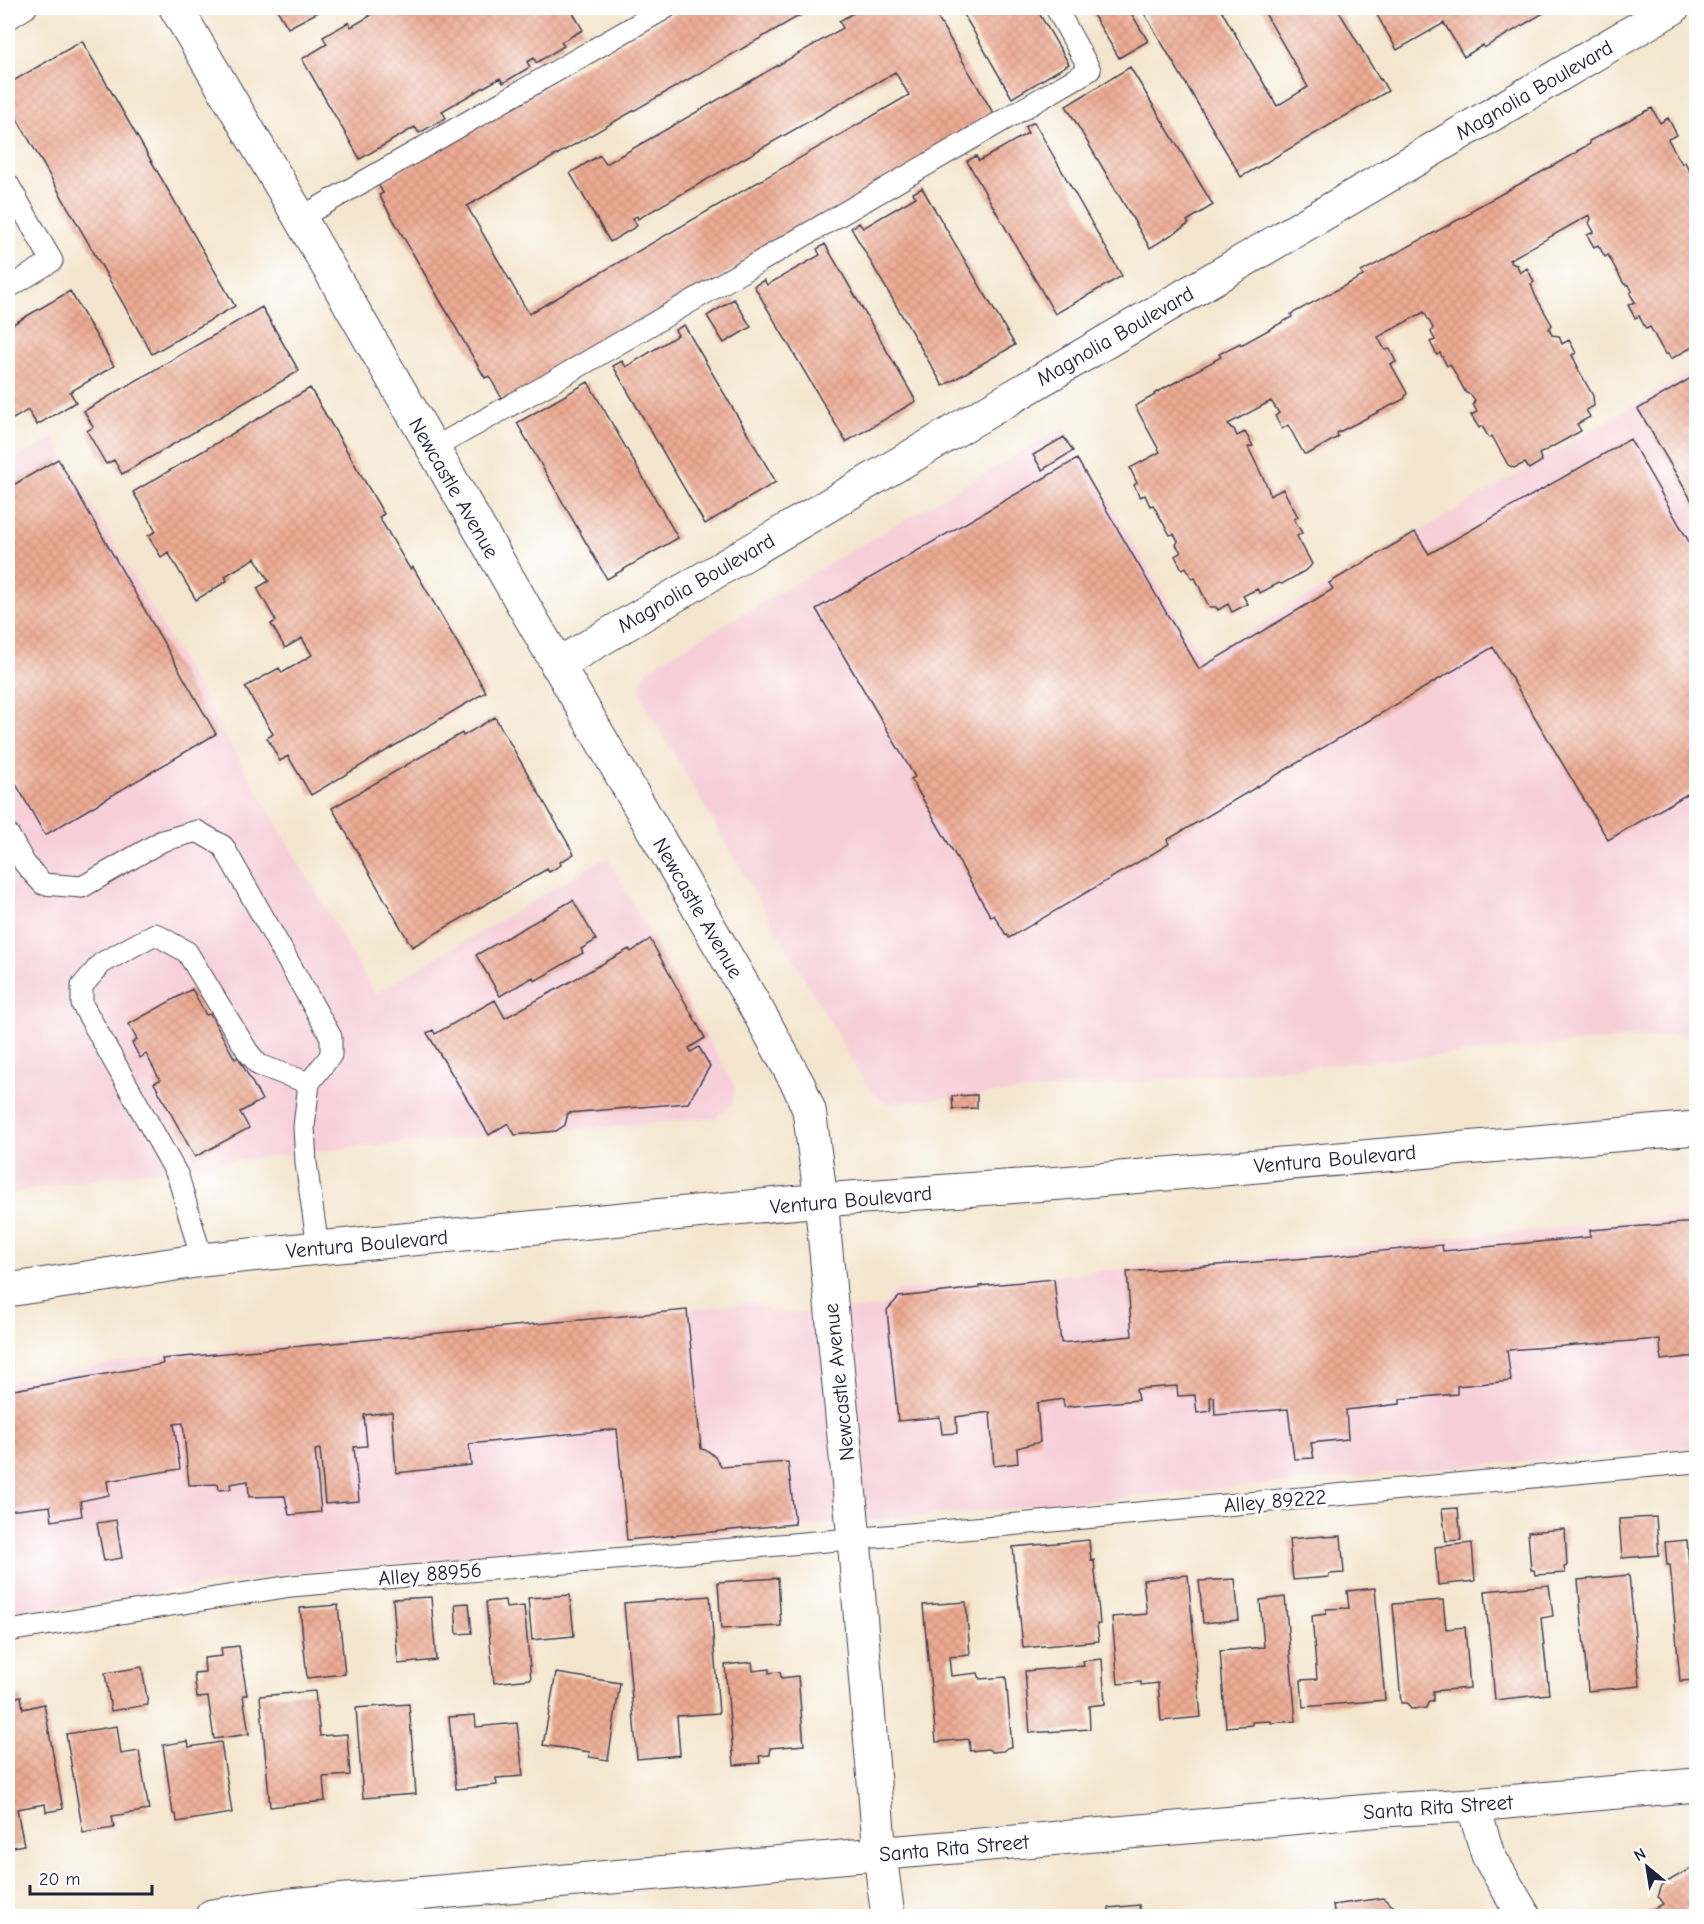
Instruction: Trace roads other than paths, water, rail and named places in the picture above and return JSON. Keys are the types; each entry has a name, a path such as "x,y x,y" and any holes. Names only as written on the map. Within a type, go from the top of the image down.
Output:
{"street":[{"name":"Newcastle Avenue","path":"176,8 300,218 751,999 799,1086 809,1110 821,1200 854,1539 880,1855 888,1917"},
{"name":"Magnolia Boulevard","path":"557,665 1673,8"},
{"name":"Ventura Boulevard","path":"8,1290 202,1260 318,1248 821,1200 1062,1184 1696,1128"},
{"name":"Santa Rita Street","path":"212,1917 278,1906 1696,1785"},
{"path":"1473,1805 1488,1855 1524,1917"}],"lane":[{"path":"8,19 26,8"},
{"path":"300,218 666,8"},
{"path":"432,449 547,385 1090,70 1056,8"},
{"path":"8,184 52,261 8,288"},
{"path":"8,834 25,864 43,884 82,887 162,841 197,831 223,846 331,1037 331,1055 309,1083 304,1136 318,1248"},
{"path":"202,1260 178,1176 82,1004 82,986 102,963 155,934 186,952 248,1052 259,1065 309,1083"},
{"name":"Alley 89222","path":"854,1539 1696,1462"},
{"name":"Alley 88956","path":"8,1631 291,1586 854,1539"}]}
